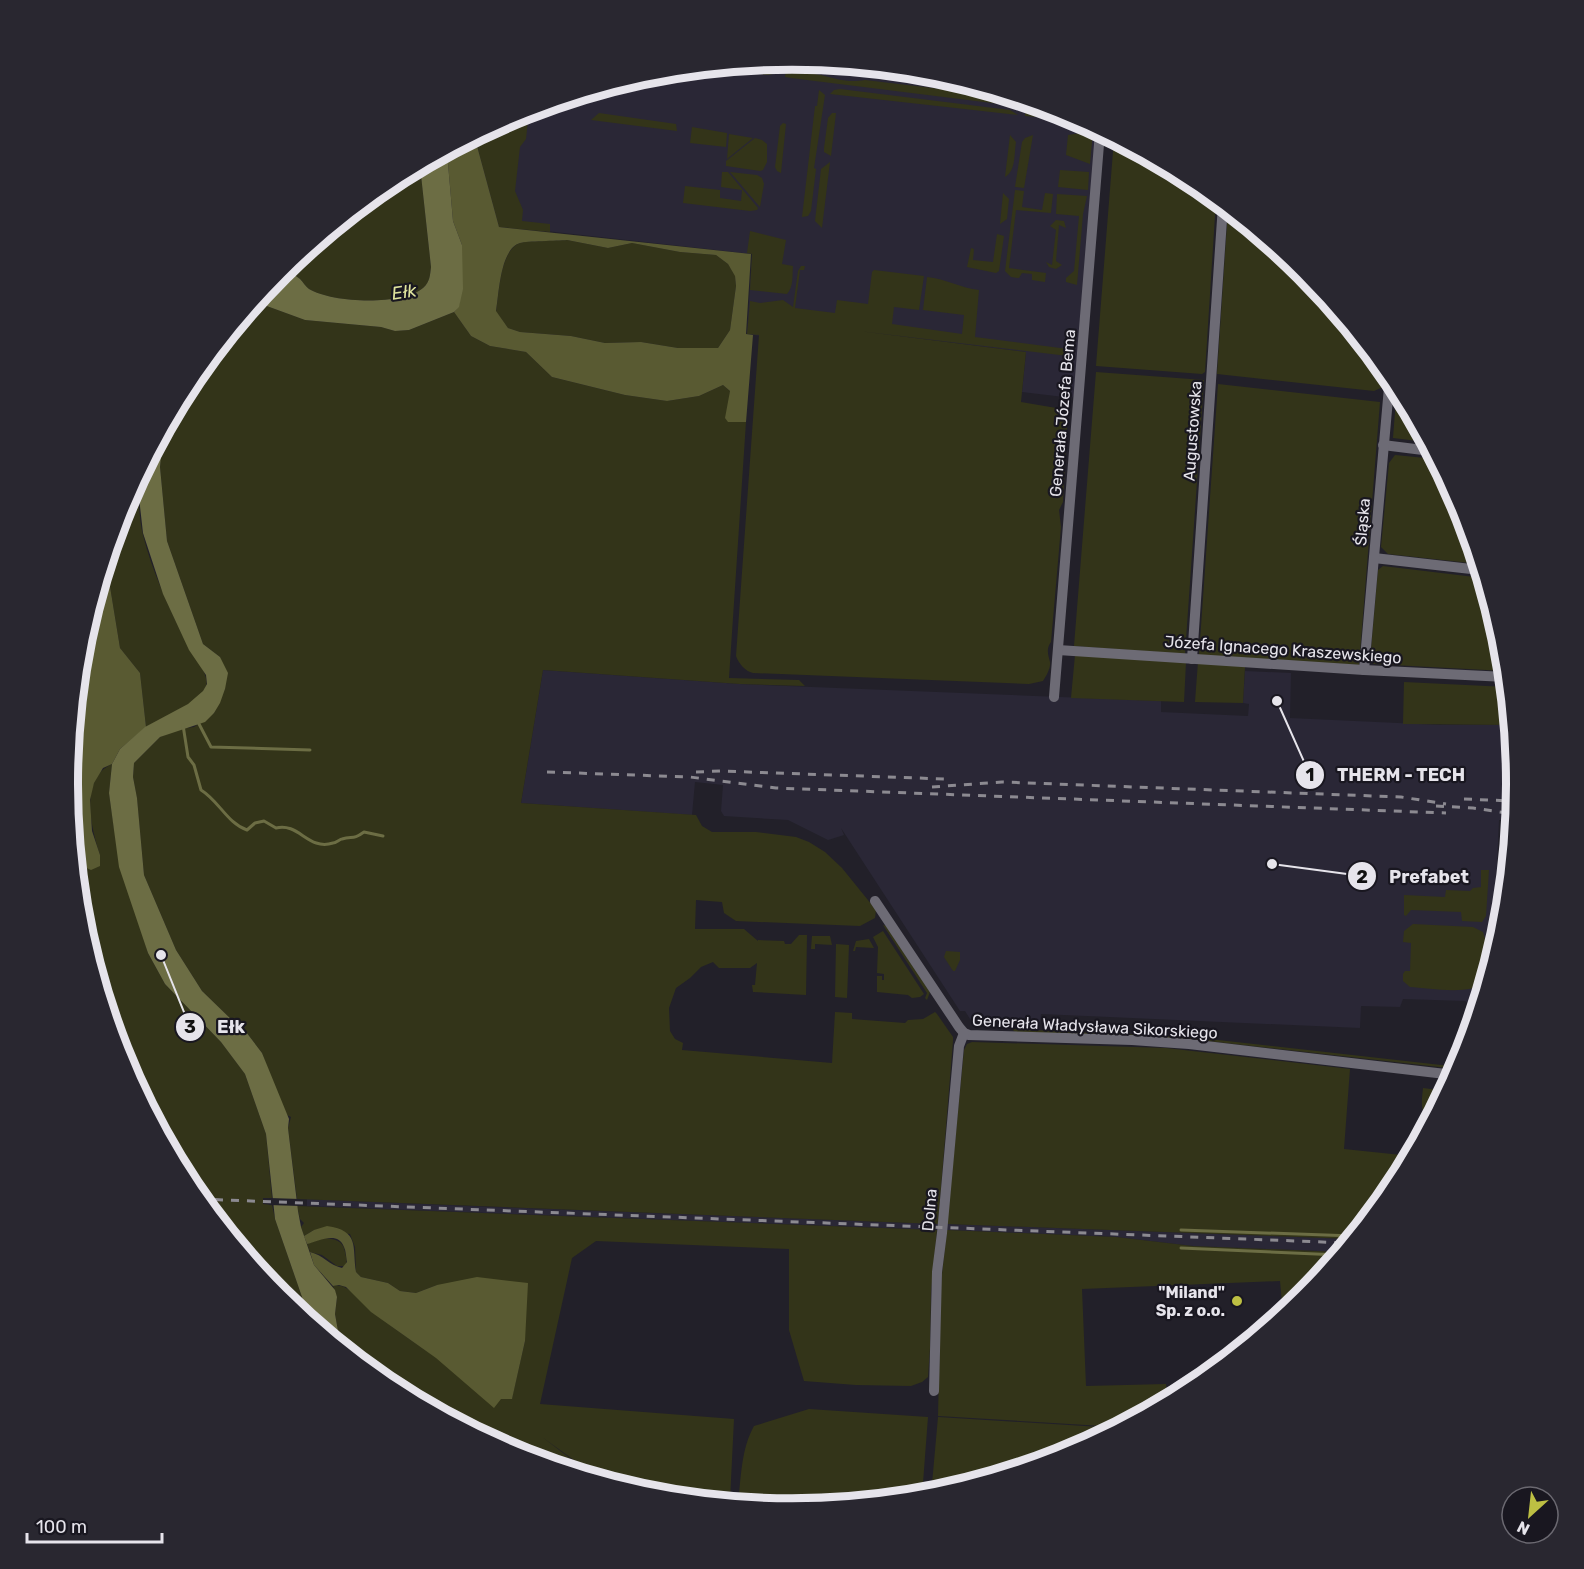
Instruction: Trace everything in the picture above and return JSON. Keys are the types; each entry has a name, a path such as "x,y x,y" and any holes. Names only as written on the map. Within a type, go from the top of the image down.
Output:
{"street":[{"name":"Generała Józefa Bema","path":"1054,697 1099,140"},
{"name":"Augustowska","path":"1192,659 1221,214"},
{"name":"Śląska","path":"1364,670 1388,392"},
{"path":"1383,445 1422,450"},
{"path":"1374,558 1472,569"},
{"name":"Józefa Ignacego Kraszewskiego","path":"1058,650 1497,677"},
{"name":"Generała Władysława Sikorskiego","path":"875,901 964,1033 975,1036 1132,1040 1189,1044 1444,1074"},
{"name":"Dolna","path":"934,1390 937,1272 959,1046 964,1033"}],"shaded area":[{"path":"792,70 839,72 931,84 1022,108 1095,138 1075,394 1072,398 1022,392 1026,352 764,319 762,336 747,334 752,254 492,225 471,147 562,108 653,84 699,77"},
{"path":"778,71 778,73 768,75 746,72"},
{"path":"786,71 817,74 848,81 865,80 963,92 1014,106 791,78 785,77"},
{"path":"840,89 1010,110 1018,115 830,94"},
{"path":"819,90 825,95 814,168 816,169 811,211 808,216 802,217 815,106 817,106"},
{"path":"1025,109 1036,114 1036,117 1025,116"},
{"path":"599,113 676,124 677,131 591,120"},
{"path":"832,113 836,113 831,156 824,152 824,148 828,118"},
{"path":"528,121 526,139 520,147 515,191 523,210 522,221 550,224 550,232 499,227 477,146 478,143"},
{"path":"783,123 786,124 781,173 775,167 780,126"},
{"path":"692,127 727,133 726,147 690,143"},
{"path":"1082,133 1092,137 1090,164 1066,155 1068,135"},
{"path":"729,134 753,138 727,159"},
{"path":"1010,135 1016,142 1015,157 1011,171 1005,177"},
{"path":"1033,135 1024,188 1015,187 1022,142"},
{"path":"755,138 767,144 767,162 763,170 726,166 726,161"},
{"path":"478,143 477,146 499,227 751,254 746,334 753,335 746,422 728,422 725,418 730,391 723,385 699,396 667,401 625,395 552,377 526,352 490,346 471,336 454,312 459,306 462,245 453,221 448,159","holes":["567,240 608,248 632,243 680,252 716,255 728,264 735,276 736,286 730,330 718,348 678,348 641,342 605,343 571,336 520,332 508,328 496,311 504,263 513,247 520,243"]},
{"path":"1113,147 1149,166 1215,210 1205,372 1202,374 1096,366"},
{"path":"448,159 453,221 462,245 463,289 459,307 454,312 409,330 395,331 381,327 305,320 263,305 293,274 309,289 320,294 350,300 384,300 413,294 423,288 430,276 421,175"},
{"path":"830,162 822,228 815,221 821,169"},
{"path":"1060,170 1089,172 1088,190 1058,187"},
{"path":"722,172 728,172 758,208 757,210 683,203 685,186 720,190 720,198 741,201 742,190 721,187"},
{"path":"730,172 757,175 762,178 764,184 760,207"},
{"path":"421,175 431,267 430,276 423,288 400,298 350,300 320,294 309,289 293,274 321,248 357,218"},
{"path":"1015,190 1024,191 1022,207 1042,210 1045,193 1053,194 1051,213 1016,210 1009,268 1046,273 1045,282 1032,280 1032,274 1022,273 1019,278 1011,277 1005,271"},
{"path":"1003,193 1009,199 1007,219 1000,224"},
{"path":"1057,194 1087,196 1083,214 1077,285 1066,282 1066,278 1074,271 1079,216 1056,214"},
{"path":"1227,218 1297,280 1329,314 1358,350 1383,387 1374,391 1217,374"},
{"path":"1056,220 1064,221 1066,228 1059,225 1056,261 1062,265 1056,269 1049,267 1046,262 1052,265 1056,230 1050,226"},
{"path":"750,231 786,240 782,264 793,266 792,284 787,294 750,290 752,254 747,253"},
{"path":"997,234 1004,236 999,271 996,273 967,267 971,248 974,249 973,260 993,262"},
{"path":"567,240 608,248 632,243 680,252 716,255 728,264 735,275 736,286 730,330 718,348 678,348 641,342 605,343 571,336 520,332 508,328 496,312 504,263 508,254 520,243"},
{"path":"801,266 805,266 804,270 800,270 795,308 835,313 837,300 868,304 874,270 924,276 919,310 894,307 892,324 962,334 964,315 923,310 927,277 979,290 975,337 1068,349 1068,356 859,331 1026,352 1021,402 1068,410 1063,502 1059,510 1061,527 1051,642 1048,649 1050,664 1043,681 1029,684 753,673 739,662 736,656 759,335 747,334 750,301 760,303 783,300 793,307 798,271"},
{"path":"263,305 305,320 381,327 395,331 409,330 454,312 471,336 490,346 526,352 552,377 625,395 667,401 699,396 723,385 730,391 728,422 746,422 729,678 799,680 805,686 740,684 543,670 521,803 696,815 702,826 712,832 756,832 796,837 825,852 842,868 876,910 875,918 860,926 736,921 724,913 722,902 696,900 695,929 744,929 758,941 784,941 785,944 791,944 799,935 807,935 806,995 753,992 752,985 755,985 757,963 750,968 719,968 713,962 701,967 676,988 669,1008 670,1031 675,1039 683,1043 682,1050 832,1063 835,1012 852,1013 852,1019 905,1023 908,1020 923,1019 935,1012 953,1037 938,1224 297,1199 288,1128 291,1117 287,1115 278,1096 262,1053 243,1028 202,991 176,950 144,875 133,777 134,763 160,737 179,729 194,727 214,713 225,689 220,657 203,644 167,541 160,467 162,450 198,388"},
{"path":"1096,372 1204,380 1185,654 1074,646"},
{"path":"1218,384 1380,402 1359,665 1199,655"},
{"path":"1396,404 1417,441 1393,438"},
{"path":"162,450 160,467 167,541 203,644 220,657 228,673 220,703 205,722 160,737 134,763 133,777 144,875 176,950 202,991 243,1028 262,1053 289,1119 288,1128 301,1227 314,1265 335,1290 337,1297 335,1314 338,1331 342,1339 305,1306 275,1219 266,1134 245,1074 221,1042 165,984 148,953 119,867 109,793 112,764 120,749 145,727 188,704 203,691 207,684 206,675 189,650 163,594 143,533 139,497"},
{"path":"1395,455 1426,458 1452,511 1471,563 1388,554 1381,547 1389,463"},
{"path":"138,497 142,529 156,575 178,626 205,675 206,686 196,698 179,710 146,727 140,673 120,648 109,579"},
{"path":"1383,566 1475,577 1496,671 1374,664 1370,661 1378,570"},
{"path":"109,579 120,648 140,673 146,727 120,749 112,764 103,768 94,783 90,800 92,831 100,855 100,866 91,870 83,867 80,831 78,784 80,738 84,691 92,645"},
{"path":"1075,655 1186,662 1184,702 1071,698"},
{"path":"1198,662 1245,666 1243,703 1195,702"},
{"path":"543,670 740,684 1161,701 1161,712 1248,716 1249,704 1243,703 1245,671 1291,673 1290,718 1441,725 1503,725 1506,784 1504,820 1499,820 1496,887 1498,887 1482,969 1471,1005 1465,1001 1403,999 1400,1007 1361,1006 1360,1028 1041,1014 1040,1025 972,1022 965,1011 960,1011 841,828 844,835 828,840 788,820 724,816 721,811 723,785 695,782 692,815 521,803"},
{"path":"1404,682 1499,687 1503,725 1403,724"},
{"path":"112,764 109,793 114,828 148,953 165,984 221,1042 245,1074 266,1134 272,1198 263,1198 263,1204 272,1205 305,1306 255,1255 198,1181 152,1100 132,1058 102,969 84,878 83,862 100,855 93,832 90,805 91,792 102,771"},
{"path":"1481,870 1489,870 1486,916 1482,922 1462,921 1461,912 1411,910 1406,916 1404,915 1404,895 1445,897 1446,890 1470,891 1481,887"},
{"path":"1413,924 1473,927 1483,932 1485,957 1477,987 1460,990 1410,987 1403,981 1405,971 1410,971 1411,943 1403,942 1404,931"},
{"path":"883,925 886,926 930,992 927,1000 925,998 927,993"},
{"path":"883,931 924,994 920,997 912,998 908,995 877,992 877,976 882,976 884,980 884,974 877,973 878,947 873,937"},
{"path":"812,936 830,936 832,945 815,944 815,949 811,949"},
{"path":"869,939 874,948 856,947 853,951 856,941"},
{"path":"836,944 849,945 847,998 835,997"},
{"path":"946,951 960,952 960,960 955,971 944,957"},
{"path":"1012,1029 1191,1037 1448,1066 1447,1068 1190,1039 1015,1032"},
{"path":"972,1042 1166,1048 1350,1069 1344,1149 1402,1155 1386,1181 1342,1239 947,1224 964,1050 967,1044"},
{"path":"1423,1088 1437,1090 1425,1114 1422,1101"},
{"path":"307,1199 938,1224 937,1230 307,1206"},
{"path":"297,1206 937,1230 931,1292 928,1377 911,1386 804,1381 789,1330 789,1249 596,1241 572,1258 540,1404 734,1419 730,1495 653,1485 607,1474 584,1467 542,1437 571,1459 567,1462 562,1461 476,1425 435,1403 357,1351 342,1339 338,1331 335,1314 337,1297 333,1286 350,1290 374,1313 405,1336 501,1399 512,1398 525,1341 437,1285 416,1293 400,1291 388,1283 361,1277 356,1272 355,1247 350,1234 314,1230 304,1236 301,1227 304,1223 300,1219"},
{"path":"947,1224 1342,1239 1332,1252 1193,1246 1116,1237 947,1230"},
{"path":"327,1226 338,1228 350,1236 354,1247 356,1272 361,1277 388,1283 400,1291 416,1293 437,1285 477,1277 528,1283 525,1341 512,1399 501,1399 494,1408 436,1358 371,1312 346,1287 333,1286 314,1265 310,1252 342,1268 347,1262 345,1249 341,1242 327,1238 307,1244 304,1236"},
{"path":"947,1230 1116,1237 1193,1246 1332,1252 1282,1303 1280,1281 1082,1289 1086,1386 1166,1384 1167,1392 1105,1426 938,1416 941,1283"},
{"path":"323,1238 335,1240 342,1245 346,1259 345,1266 337,1266 322,1255 310,1252 307,1244"},
{"path":"809,1409 928,1417 923,1486 839,1497 739,1496 746,1444 754,1426"},
{"path":"938,1417 1103,1427 1024,1460 1016,1459 1015,1463 932,1485"},
{"path":"571,1459 582,1467 567,1462"}],"pier":[{"path":"269,1198 300,1199 300,1206 269,1205"}],"waterway":[{"path":"198,722 211,747 310,750"},
{"path":"183,725 188,757 194,765 201,790 240,827 247,830 255,823 264,821 276,828 291,829 310,840 324,844 355,837 364,832 383,836"},
{"path":"1181,1230 1345,1236"},
{"path":"1181,1248 1329,1255"}],"railway":[{"path":"547,772 690,777 776,788 1446,813"},
{"path":"696,772 945,779"},
{"path":"932,787 1002,782 1401,797 1446,804"},
{"path":"1464,799 1505,801"},
{"path":"1436,806 1505,813"},
{"path":"212,1199 1339,1243"}],"place":[{"name":"THERM - TECH","path":"1277,701"},
{"name":"Prefabet","path":"1272,864"},
{"name":"Ełk","path":"161,955"},
{"name":"\"Miland\" Sp. z o.o.","path":"1237,1301"}]}
